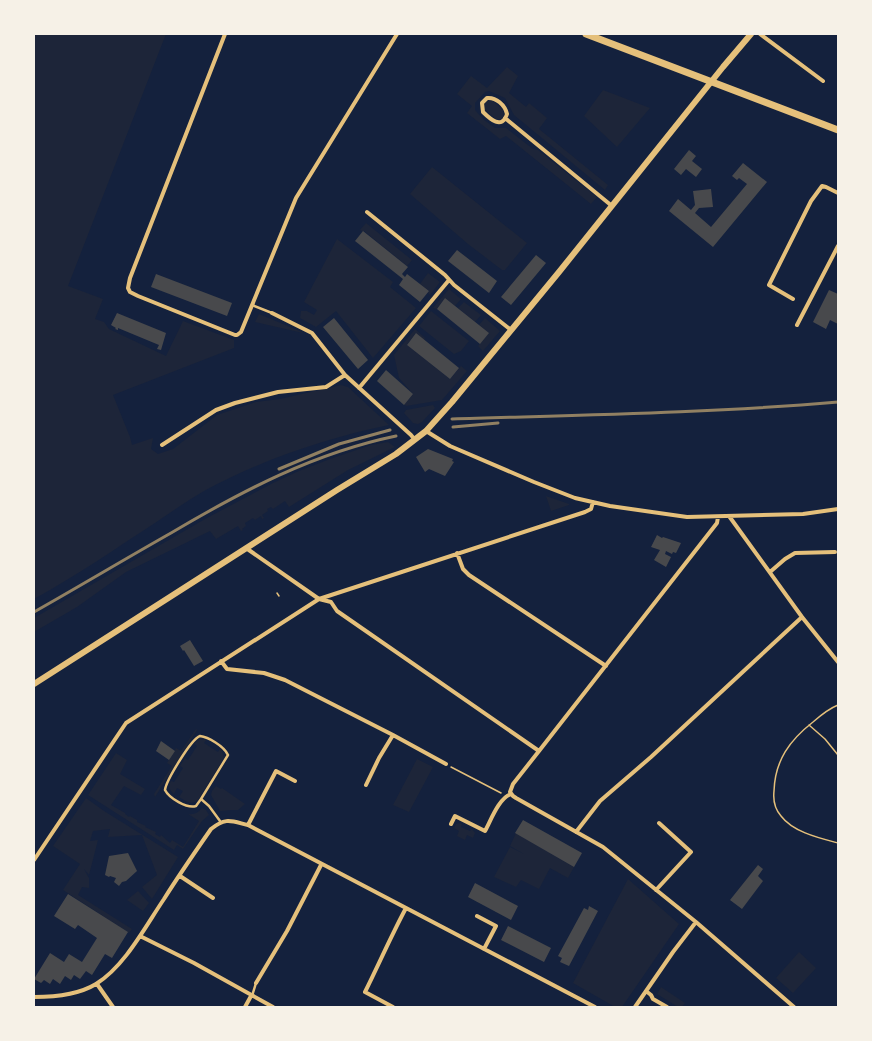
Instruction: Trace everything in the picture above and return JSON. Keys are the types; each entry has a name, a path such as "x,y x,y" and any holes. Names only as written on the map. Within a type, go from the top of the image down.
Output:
{"main road":[{"path":"586,34 596,36 838,130"}],"street":[{"path":"225,34 130,278 128,290 138,296 231,334 237,335 241,332 282,230 300,191 397,34"},
{"path":"34,684 396,454 426,431 452,402 511,330 751,34"},
{"path":"760,34 823,81"},
{"path":"490,98 497,100 506,109 507,114 505,118 500,122 494,121 483,112 481,106 483,101 490,98"},
{"path":"505,118 612,206"},
{"path":"793,299 769,285 818,190 822,186 838,193"},
{"path":"367,212 511,330"},
{"path":"797,325 838,248"},
{"path":"359,388 449,280"},
{"path":"272,314 312,333 345,375 416,440"},
{"path":"162,445 216,410 272,393 326,387 345,375"},
{"path":"426,431 444,443 486,463 575,498 593,502 675,516 718,517 803,514 838,509"},
{"path":"34,860 126,723 221,661 319,599 585,512 591,509 593,502"},
{"path":"729,516 802,618 838,662"},
{"path":"511,794 513,784 717,523 718,517"},
{"path":"246,548 319,599 331,602 337,611 539,751"},
{"path":"770,572 785,559 795,553 835,552"},
{"path":"457,553 461,565 469,575 606,666"},
{"path":"576,832 600,801 651,757 802,618"},
{"path":"221,661 227,669 264,673 285,680 446,764"},
{"path":"366,785 379,758 393,735"},
{"path":"248,825 276,771 295,781"},
{"path":"511,794 603,846 696,922 794,1007"},
{"path":"451,824 455,816 485,830 502,800 511,794"},
{"path":"34,997 62,996 88,989 97,984 130,951 211,828 220,821 231,821 248,825 594,1007"},
{"path":"656,890 691,852 659,823"},
{"path":"256,983 287,931 321,864"},
{"path":"180,876 213,898"},
{"path":"393,1007 365,992 406,908"},
{"path":"477,916 496,926 484,949"},
{"path":"635,1007 696,922"},
{"path":"140,936 194,963 272,1007"},
{"path":"97,984 113,1007"},
{"path":"646,991 653,999 667,1007"},
{"path":"245,1007 251,996"}],"lane":[{"path":"252,305 272,314"},
{"path":"200,736 207,738 221,747 228,755 201,800 196,806 188,807 168,795 165,788 195,738 200,736"},
{"path":"201,800 209,806 220,821"},
{"path":"251,996 256,983"}],"path":[{"path":"838,705 826,711 790,744 779,765 774,782 774,803 780,816 790,825 809,834 838,843"},
{"path":"809,725 825,739 838,755"},
{"path":"446,764 502,793"}],"shaded area":[{"path":"34,34 166,34 68,286 103,299 95,319 104,322 109,329 166,356 183,321 234,340 234,348 113,395 132,445 153,438 151,449 158,454 173,449 217,415 256,402 280,399 341,385 348,387 389,425 318,443 248,469 204,491 95,562 34,599"},
{"path":"507,67 518,76 509,93 526,107 529,103 547,118 539,129 608,185 605,190 514,115 505,98 489,91 485,92 475,103 475,110 484,120 495,128 506,128 533,149 538,150 597,197 591,204 506,136 500,139 467,113 472,106 457,94 471,76 487,88"},
{"path":"603,90 650,108 617,147 584,116"},
{"path":"492,100 503,110 504,116 501,119 496,119 485,110 484,103"},
{"path":"432,167 527,243 505,270 502,270 468,244 410,194"},
{"path":"366,223 412,260 407,266 364,231 363,232 360,230"},
{"path":"337,239 393,282 390,287 416,308 373,358 336,311 316,327 300,318 301,311 307,311 314,315 317,310 304,302"},
{"path":"428,273 440,282 430,295 428,293 429,291 420,284"},
{"path":"449,289 461,299 455,306 445,298 437,309 433,308"},
{"path":"464,302 481,315 475,322 458,308"},
{"path":"431,311 469,341 461,351 454,354 419,326"},
{"path":"259,314 302,332 303,333 255,322"},
{"path":"485,318 500,331 483,351 478,346 488,333 479,325"},
{"path":"415,329 425,338 424,340 416,333 407,345 450,379 461,366 467,371 442,400 406,406 404,404 413,394 399,378 394,355"},
{"path":"433,405 435,408 422,422 418,424 413,423 404,413 406,410"},
{"path":"388,442 395,447 348,470 289,507 285,501 273,509 271,507 267,509 268,511 262,515 264,518 262,519 261,516 255,520 253,518 245,523 246,526 241,531 238,526 216,539 210,531 126,572 77,607 34,632 34,618 205,519 299,471 371,445"},
{"path":"546,496 569,504 569,505 551,511"},
{"path":"196,729 197,730 155,797 154,794 172,766 167,763 176,748 181,751"},
{"path":"200,739 206,740 204,743 218,752 220,749 224,758 198,800 191,803 179,797 183,791 177,788 174,794 169,786 171,781 174,782 183,768 180,766 185,758 188,760 197,746 194,744"},
{"path":"116,753 127,760 120,774 145,789 141,795 124,786 111,805 129,817 130,816 137,820 137,822 146,826 145,827 156,832 155,834 160,837 161,835 170,843 172,840 183,847 199,821 188,814 196,813 202,808 206,810 209,815 202,821 183,849 177,845 174,850 88,795"},
{"path":"417,759 433,767 409,812 393,805"},
{"path":"216,786 221,789 222,788 245,804 238,810 220,811 211,795"},
{"path":"86,798 104,811 178,857 152,899 142,887 157,875 142,835 108,837 110,829 93,831 90,841 98,840 89,875 84,869 89,878 89,888 82,887 78,895 132,929 129,933 63,890 80,864 53,846"},
{"path":"456,824 462,824 461,827 470,831 472,829 475,833 473,838 467,835 465,840 457,836 459,831 454,828"},
{"path":"516,833 574,867 568,878 550,868 539,889 521,880 516,887 494,877 510,847 524,854 510,846"},
{"path":"628,879 679,924 622,1007 615,1007 573,983"},
{"path":"138,891 149,903 143,911 127,900"},
{"path":"799,952 816,968 793,993 776,978"},
{"path":"661,987 685,1003 682,1007 678,1007 657,994"}],"building":[{"path":"689,150 696,156 692,161 702,169 696,177 686,169 681,175 674,169"},
{"path":"743,163 767,182 713,247 669,211 678,199 691,210 695,205 693,191 711,189 713,207 699,208 695,213 711,227 747,184 739,178 737,180 732,176"},
{"path":"363,231 408,267 402,274 405,277 407,274 429,291 420,302 399,285 403,279 355,241"},
{"path":"457,250 497,281 489,293 448,261"},
{"path":"536,255 546,263 511,305 501,297"},
{"path":"156,274 232,303 227,316 151,287"},
{"path":"829,290 838,294 838,324 830,320 826,329 813,322"},
{"path":"445,298 489,333 480,344 437,309"},
{"path":"117,313 166,333 161,350 157,349 159,345 118,328 118,330 115,329 116,328 111,325"},
{"path":"334,318 368,360 358,369 323,327"},
{"path":"416,333 459,368 450,379 407,345"},
{"path":"386,370 413,394 404,405 377,381"},
{"path":"428,449 453,459 452,461 454,462 445,476 429,469 425,472 416,457"},
{"path":"657,535 662,538 663,537 681,543 676,553 673,552 672,554 666,551 665,554 671,557 666,567 654,560 660,550 651,547"},
{"path":"190,640 203,661 194,666 180,646"},
{"path":"161,741 175,751 169,760 156,751"},
{"path":"523,820 582,853 574,867 515,833"},
{"path":"128,853 137,871 119,886 114,882 116,878 105,875 109,856"},
{"path":"758,865 763,869 758,876 763,881 742,909 730,900"},
{"path":"475,883 518,906 511,920 468,897"},
{"path":"68,894 128,932 112,958 105,954 92,975 86,971 80,979 74,975 71,980 65,976 60,984 53,979 50,984 44,980 41,983 34,979 50,953 64,962 69,954 82,962 97,938 78,925 75,929 54,916"},
{"path":"589,906 598,911 569,966 560,962 562,958 558,956 584,908 588,910"},
{"path":"508,926 551,948 544,962 501,940"}],"railway":[{"path":"452,419 693,411 838,402"},
{"path":"453,427 498,423"},
{"path":"279,469 339,444 390,430"},
{"path":"34,612 198,517 252,488 279,475 336,452 396,436"}]}
